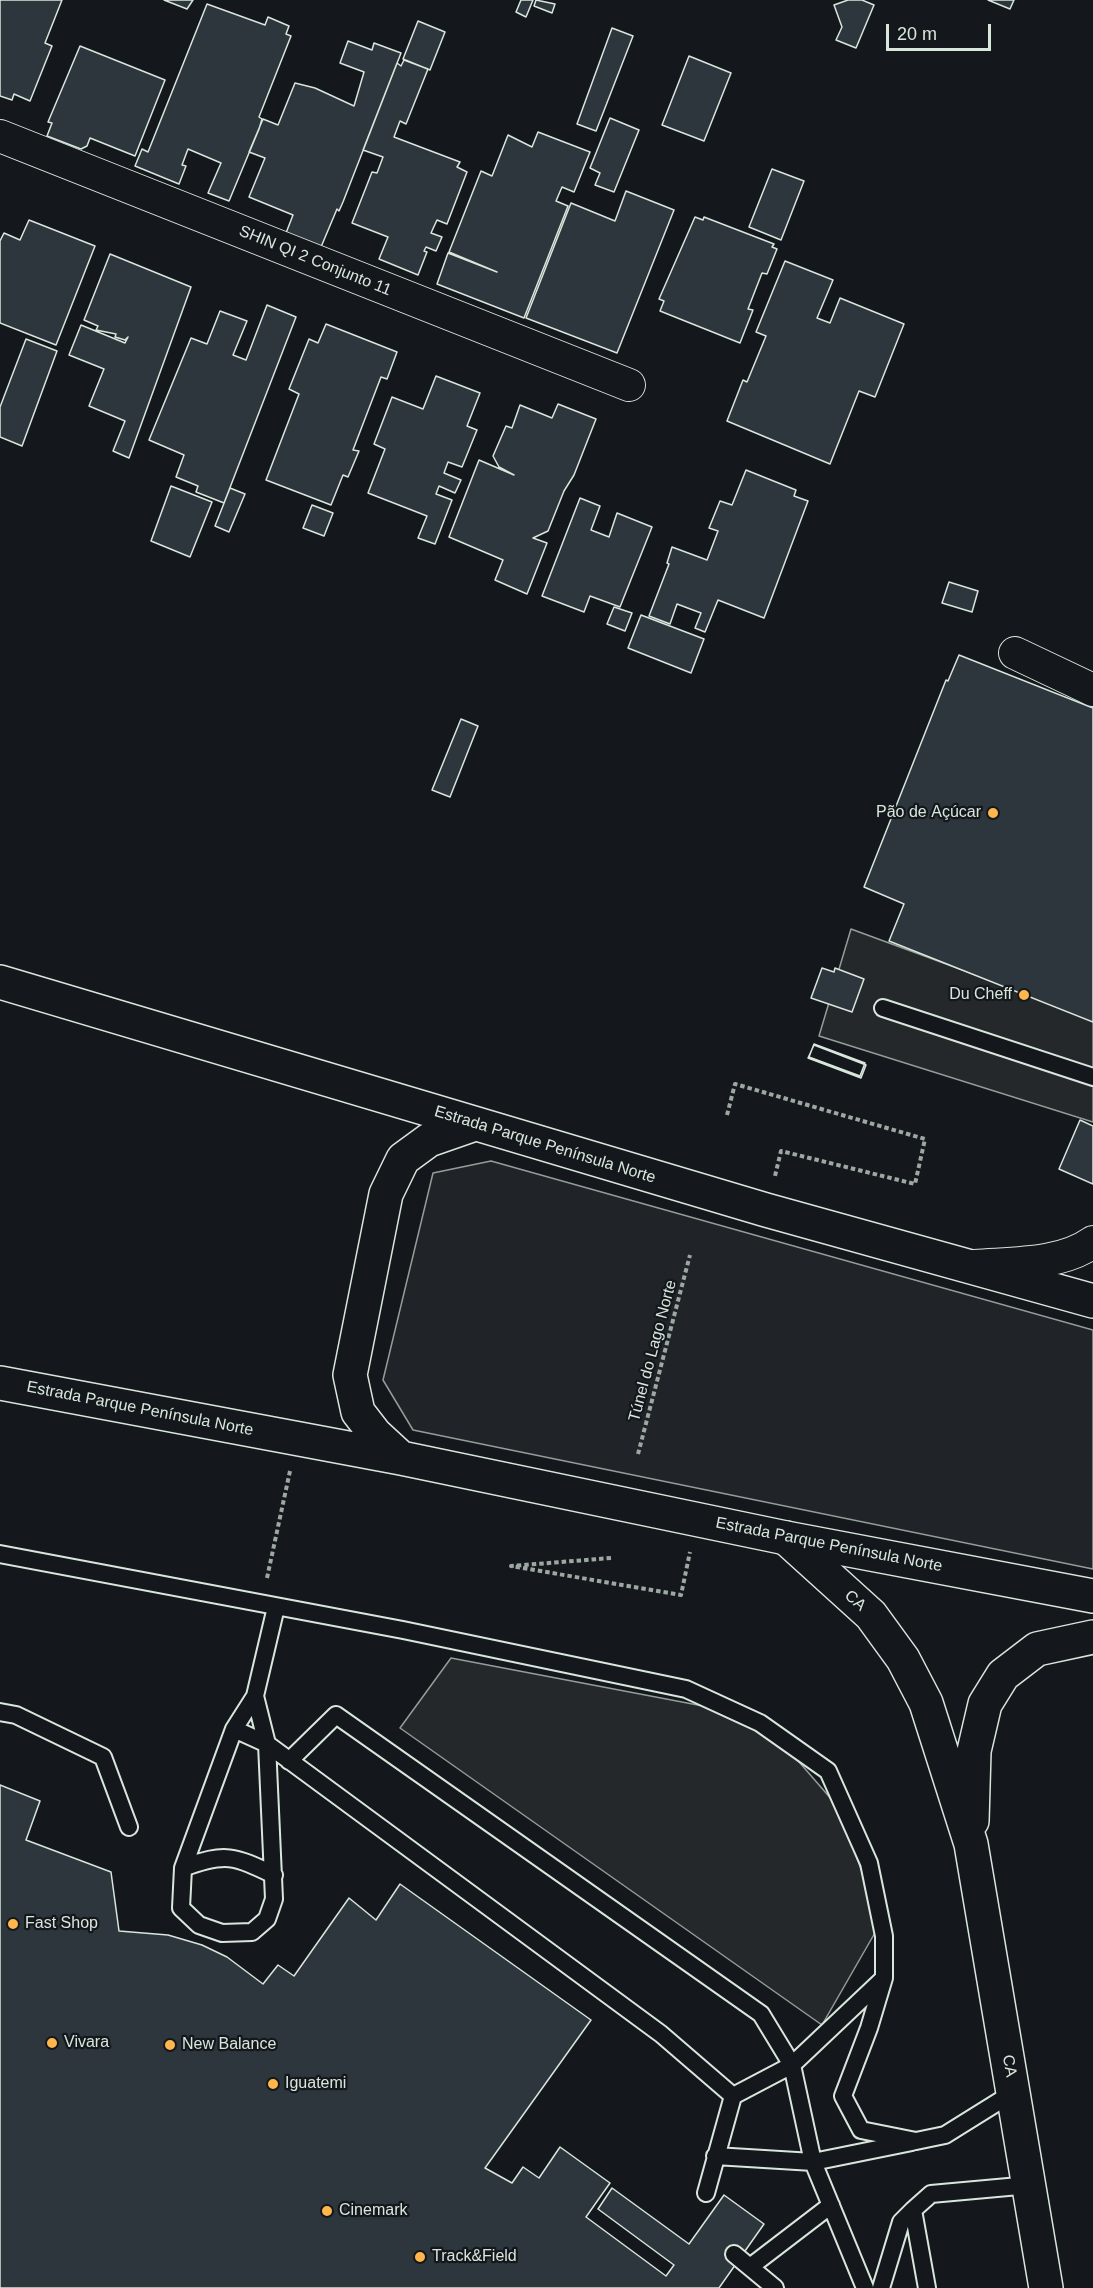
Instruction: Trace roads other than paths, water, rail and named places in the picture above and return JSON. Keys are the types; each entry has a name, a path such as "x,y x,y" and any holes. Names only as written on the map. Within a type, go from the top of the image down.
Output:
{"main road":[{"name":"Estrada Parque Península Norte","path":"0,982 766,1210 1093,1301"},
{"path":"401,1458 375,1434 358,1412 350,1375 386,1194 403,1159 429,1140 475,1124"},
{"name":"Estrada Parque Península Norte","path":"0,1383 401,1458 786,1538 1093,1596"},
{"name":"CA","path":"786,1538 871,1615 903,1659 926,1703 971,1844 1046,2288"},
{"name":"CA","path":"971,1844 975,1751 985,1704 1003,1675 1038,1649 1093,1637"}],"street":[{"name":"SHIN QI 2 Conjunto 11","path":"0,136 629,385"},
{"path":"1016,653 1093,690"},
{"path":"969,1266 1040,1261 1082,1250 1093,1242"}],"lane":[{"path":"883,1008 1093,1077"},
{"path":"0,1554 276,1608 404,1630 686,1689 760,1723 828,1771 869,1863 884,1936 884,1977 869,2028 843,2096 861,2130 916,2141"},
{"path":"255,1696 267,1744 274,1899 267,1919 252,1932 222,1933 199,1925 181,1908 183,1868 234,1729 255,1696 276,1608"},
{"path":"0,1712 16,1715 103,1757 129,1827"},
{"path":"289,1761 336,1716 761,2014 792,2065 813,2162 866,2288"},
{"path":"234,1729 267,1744 661,2034 734,2096"},
{"path":"183,1868 213,1856 242,1860 274,1875"},
{"path":"706,2193 734,2096 792,2065 884,1977"},
{"path":"715,2156 813,2162 855,2156 945,2134 1014,2092"},
{"path":"881,2288 902,2222 931,2194 1030,2185"},
{"path":"750,2266 831,2205"},
{"path":"913,2210 927,2288"},
{"path":"735,2254 775,2288"}],"place":[{"name":"Pão de Açúcar","path":"993,813"},
{"name":"Du Cheff","path":"1024,995"},
{"name":"Fast Shop","path":"13,1924"},
{"name":"Vivara","path":"52,2043"},
{"name":"New Balance","path":"170,2045"},
{"name":"Iguatemi","path":"273,2084"},
{"name":"Cinemark","path":"327,2211"},
{"name":"Track&Field","path":"420,2257"}]}
